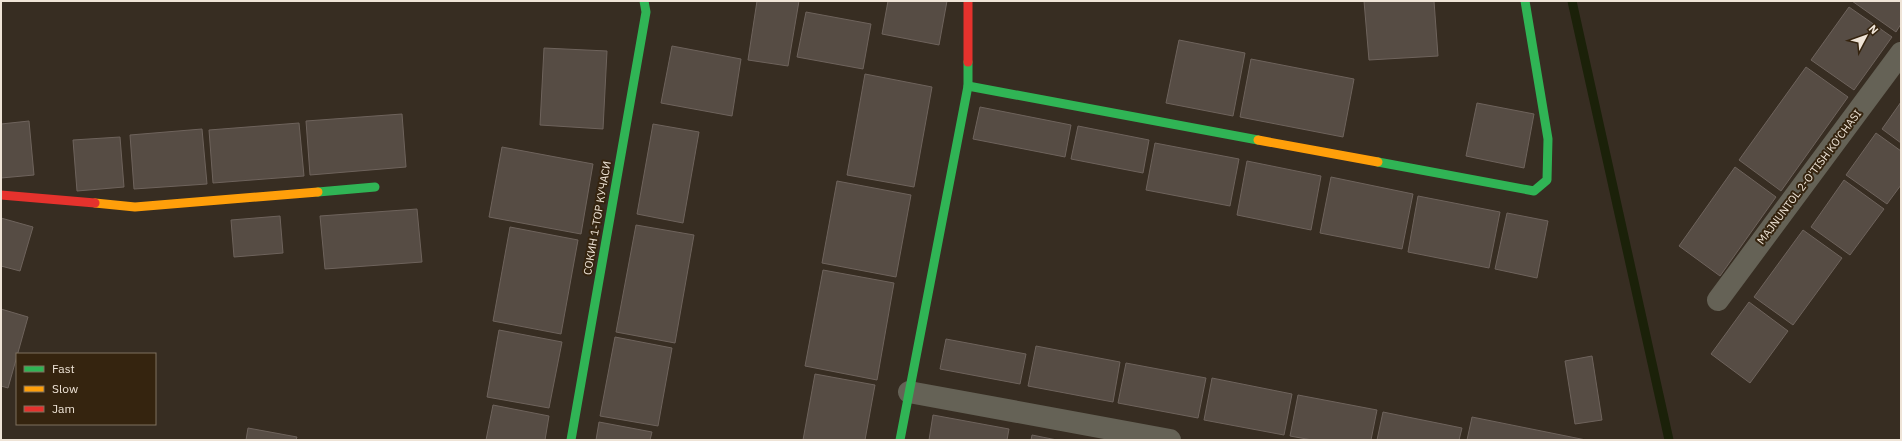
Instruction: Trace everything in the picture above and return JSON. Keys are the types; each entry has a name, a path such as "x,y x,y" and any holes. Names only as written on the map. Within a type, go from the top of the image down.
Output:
{"street":[{"name":"СОКИН 1-ТОР KУЧАСИ","path":"571,440 646,12 644,1"},
{"path":"900,440 968,86 968,1"},
{"path":"968,86 1534,191 1546,180 1548,139 1525,1"},
{"name":"MAJNUNTOL 2-O'TISH KO'CHASI","path":"1718,300 1901,53"},
{"path":"1,195 135,207 376,187"},
{"path":"909,392 1170,440"}],"building":[{"path":"757,1 799,1 788,66 748,60"},
{"path":"888,1 947,1 939,45 882,34"},
{"path":"1364,1 1434,1 1438,56 1369,60"},
{"path":"1852,1 1901,1 1901,24 1896,32"},
{"path":"1849,7 1892,37 1854,90 1811,60"},
{"path":"806,12 871,24 863,69 797,57"},
{"path":"1179,40 1245,53 1233,116 1166,103"},
{"path":"672,46 741,59 732,116 661,103"},
{"path":"544,48 607,51 603,129 540,125"},
{"path":"1251,59 1354,79 1343,137 1240,117"},
{"path":"1806,67 1848,97 1781,191 1739,160"},
{"path":"865,74 932,87 914,187 847,175"},
{"path":"1901,102 1901,143 1882,129"},
{"path":"1477,103 1534,114 1524,168 1466,156"},
{"path":"980,107 1071,125 1065,157 973,139"},
{"path":"402,114 406,167 310,175 306,121"},
{"path":"29,121 34,175 1,178 1,124"},
{"path":"299,123 304,176 213,183 209,130"},
{"path":"653,124 699,132 683,223 637,214"},
{"path":"1078,126 1149,140 1143,173 1071,159"},
{"path":"202,129 207,184 134,189 130,135"},
{"path":"1876,133 1901,151 1901,185 1887,204 1846,175"},
{"path":"120,137 124,187 77,191 73,140"},
{"path":"1155,143 1239,159 1230,206 1146,190"},
{"path":"502,147 593,164 581,234 489,217"},
{"path":"1247,161 1321,176 1311,230 1237,215"},
{"path":"1735,167 1776,197 1720,276 1679,246"},
{"path":"1331,177 1413,194 1402,249 1320,233"},
{"path":"1844,180 1884,209 1850,255 1811,227"},
{"path":"837,181 911,195 896,277 822,263"},
{"path":"1418,196 1500,212 1489,268 1408,252"},
{"path":"417,209 422,262 325,269 320,216"},
{"path":"1507,213 1548,221 1537,278 1495,269"},
{"path":"280,216 283,253 234,257 231,220"},
{"path":"1,218 33,227 20,271 1,266"},
{"path":"636,225 694,235 675,343 616,332"},
{"path":"510,227 578,240 561,334 493,321"},
{"path":"1803,230 1842,258 1793,325 1754,297"},
{"path":"823,270 894,283 877,380 805,366"},
{"path":"1749,302 1788,331 1750,383 1711,354"},
{"path":"1,309 28,317 18,353 16,353 16,360 8,388 1,386"},
{"path":"499,330 562,342 549,408 487,397"},
{"path":"615,337 672,348 658,426 600,416"},
{"path":"946,339 1026,354 1020,384 940,369"},
{"path":"1036,346 1120,362 1113,402 1028,386"},
{"path":"1592,356 1602,420 1575,424 1565,361"},
{"path":"1126,363 1206,378 1198,418 1118,403"},
{"path":"815,374 875,385 865,440 803,440"},
{"path":"1212,378 1292,394 1284,435 1204,420"},
{"path":"1298,395 1377,410 1371,440 1312,440 1290,436"},
{"path":"493,405 549,416 545,440 486,440"},
{"path":"1383,412 1462,428 1459,440 1377,440"},
{"path":"933,415 1009,429 1007,440 929,440"},
{"path":"1472,417 1586,440 1467,440"},
{"path":"599,422 652,432 650,440 596,440"},
{"path":"248,428 297,437 296,440 246,440"},
{"path":"1032,435 1057,440 1031,440"}],"waterway":[{"path":"1572,1 1669,440"}],"traffic: fast":[{"path":"571,440 646,12 644,1"},
{"path":"1378,162 1534,191 1547,180 1548,139 1525,1"},
{"path":"900,440 968,86 968,62"},
{"path":"968,86 1258,140"},
{"path":"318,192 375,187"}],"traffic: slow":[{"path":"1258,140 1378,162"},
{"path":"95,203 135,207 318,192"}],"traffic: jam":[{"path":"968,1 968,62"},
{"path":"1,195 95,203"}]}
